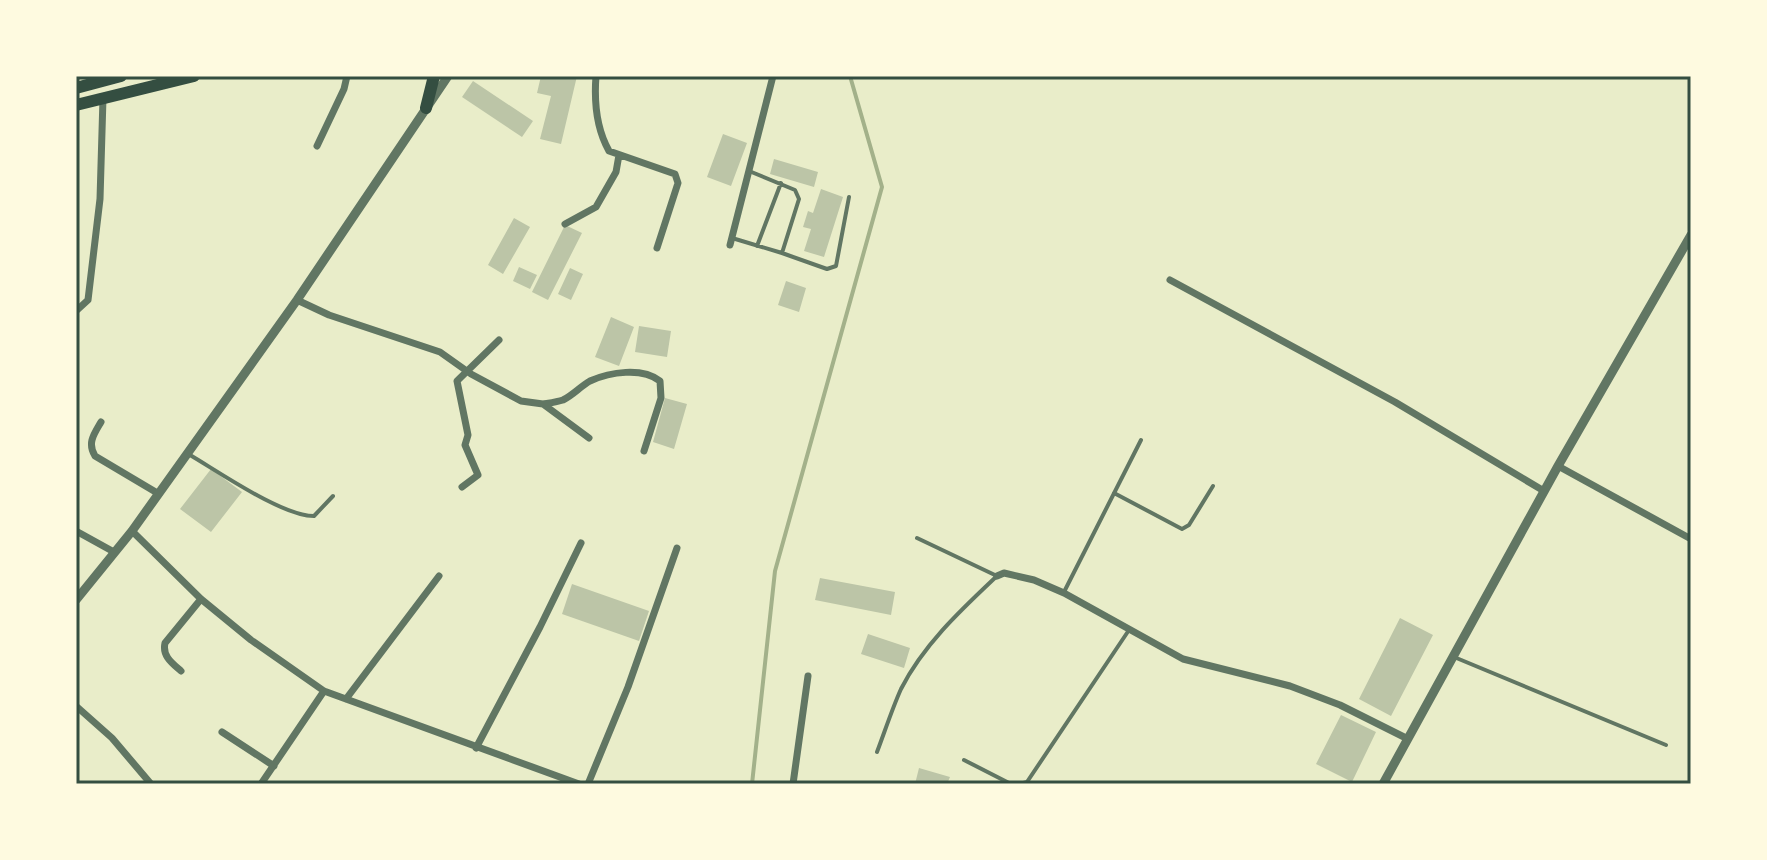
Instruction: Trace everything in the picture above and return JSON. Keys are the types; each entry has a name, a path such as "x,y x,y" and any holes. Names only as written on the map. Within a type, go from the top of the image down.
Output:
{"main road":[{"path":"76,105 194,76"},
{"path":"426,108 434,76"},
{"path":"76,88 112,77"}],"street":[{"path":"317,146 347,76"},
{"path":"76,600 132,531 297,300 446,76"},
{"path":"596,76 594,99 601,137 609,151 675,174 678,183 657,248"},
{"path":"731,241 773,76"},
{"path":"76,311 88,300 100,199 103,98"},
{"path":"565,224 596,207 616,172 619,155"},
{"path":"1383,784 1558,466 1691,235"},
{"path":"1170,280 1395,402 1544,491"},
{"path":"297,300 329,315 440,352 466,371 521,401 543,404 563,400 591,381 627,372 654,376 660,381 661,398 644,451"},
{"path":"462,487 478,475 465,445 468,435 457,383 499,340"},
{"path":"543,404 589,438"},
{"path":"101,422 92,438 91,449 95,456 159,494"},
{"path":"1558,466 1691,539"},
{"path":"76,531 114,552"},
{"path":"132,531 201,599 251,640 324,691 579,784"},
{"path":"476,748 581,543"},
{"path":"588,784 628,687 677,548"},
{"path":"997,576 1014,574 1064,593 1183,659 1290,686 1340,705 1408,739"},
{"path":"346,699 439,576"},
{"path":"181,671 163,650 165,643 201,599"},
{"path":"793,784 808,676"},
{"path":"261,784 324,691"},
{"path":"76,706 112,738 151,784"},
{"path":"222,732 274,766"}],"lane":[{"path":"749,171 781,183 795,190 799,196 782,253"},
{"path":"757,246 781,183"},
{"path":"731,241 782,253 827,269 836,266 849,197"},
{"path":"1064,593 1141,440"},
{"path":"188,453 286,510 303,516 314,516 333,496"},
{"path":"1114,493 1182,529 1189,525 1213,486"},
{"path":"877,752 902,689 924,652 954,617 997,576 917,538"},
{"path":"1020,784 1027,782 1129,630"},
{"path":"1453,656 1666,745"},
{"path":"964,760 1011,784"}],"building":[{"path":"541,76 577,76 561,144 540,139 551,96 537,93"},
{"path":"473,81 533,121 522,137 462,97"},
{"path":"723,134 747,143 731,186 707,177"},
{"path":"774,159 818,172 814,187 770,174"},
{"path":"821,189 843,197 824,257 804,251 811,229 803,227 808,211 813,213"},
{"path":"514,218 530,227 503,274 488,265"},
{"path":"565,225 582,233 548,300 532,292"},
{"path":"519,267 537,275 530,289 513,281"},
{"path":"570,268 583,274 571,300 558,294"},
{"path":"786,281 806,288 799,312 778,305"},
{"path":"611,317 634,327 619,366 595,357"},
{"path":"639,326 671,331 667,357 635,352"},
{"path":"665,398 687,404 674,449 653,442"},
{"path":"211,469 242,492 211,532 180,509"},
{"path":"820,578 895,592 891,615 815,600"},
{"path":"572,584 649,611 639,641 562,614"},
{"path":"1400,618 1433,635 1391,716 1359,699"},
{"path":"868,634 910,648 904,668 861,654"},
{"path":"1341,715 1376,732 1352,782 1316,764"},
{"path":"919,768 950,777 947,784 915,784"}],"waterway":[{"path":"752,784 775,571 882,187 850,76"}]}
